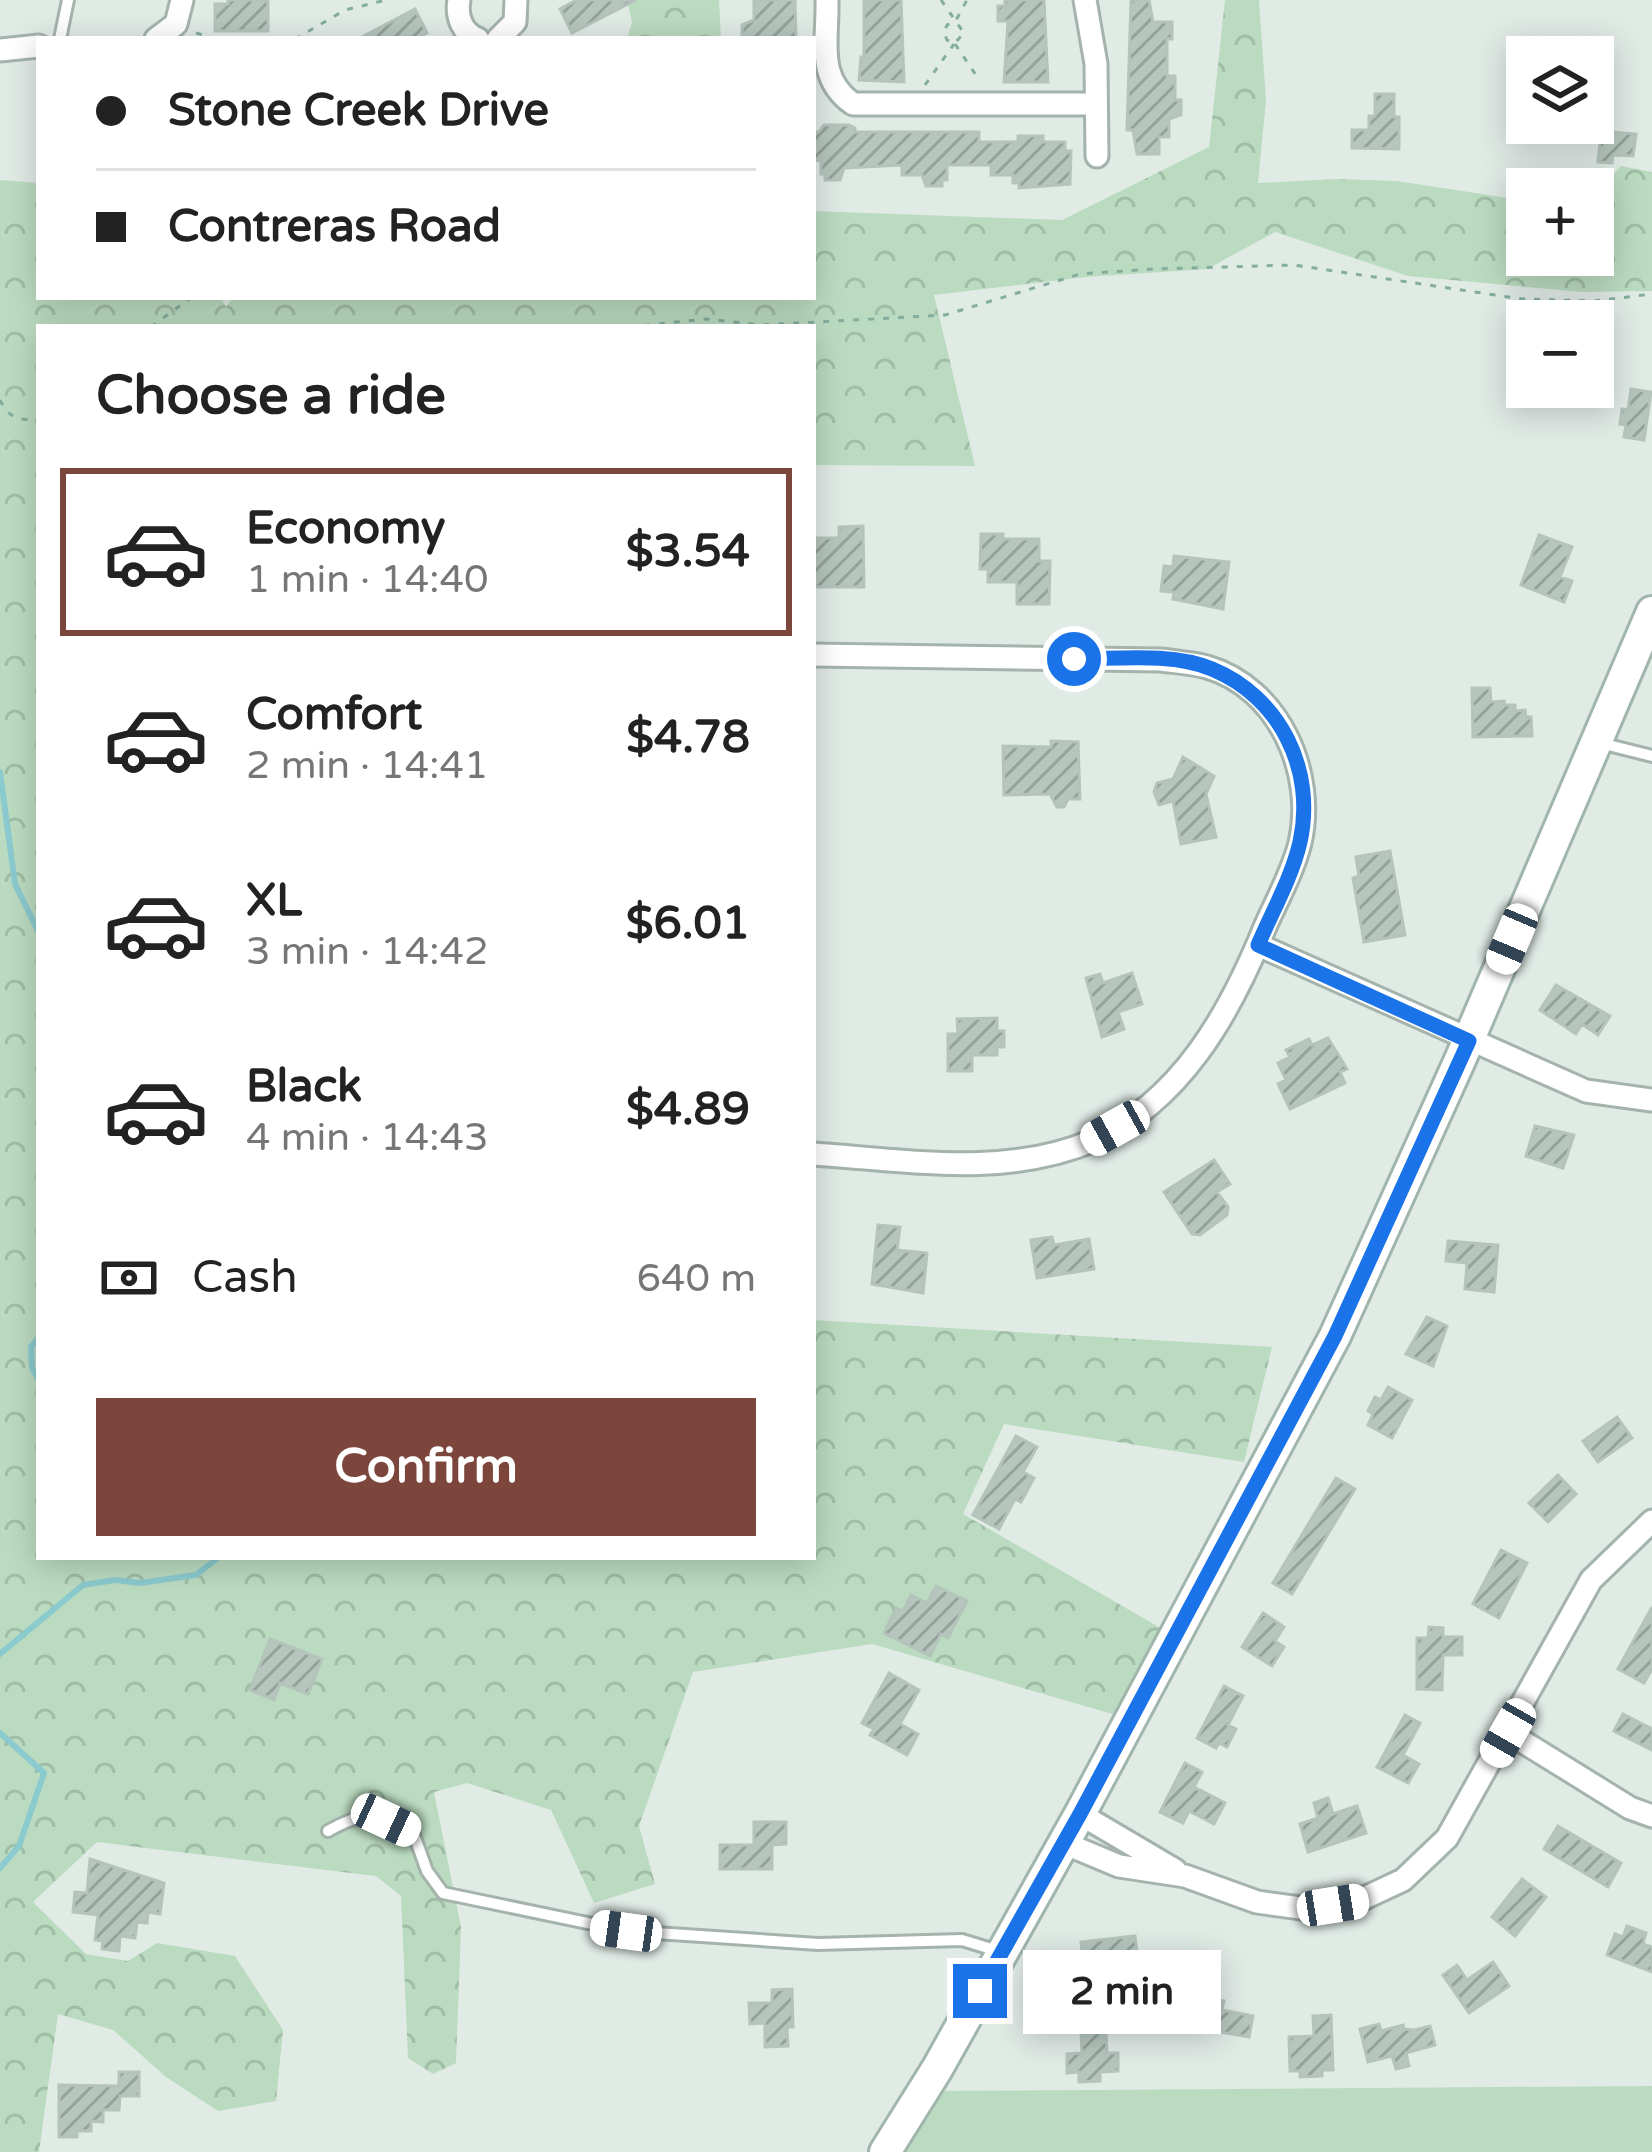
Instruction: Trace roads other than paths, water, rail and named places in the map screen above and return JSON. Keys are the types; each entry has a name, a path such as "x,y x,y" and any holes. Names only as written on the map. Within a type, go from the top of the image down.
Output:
{"street":[{"path":"160,36 176,24 182,0"},
{"path":"459,0 460,23 470,36"},
{"path":"502,36 515,22 516,0"},
{"path":"827,0 828,74 836,92 853,104 1096,104"},
{"path":"1085,0 1096,64 1097,156"},
{"path":"0,50 36,46"},
{"path":"885,2152 1080,1814 1335,1336 1469,1041 1652,612"},
{"path":"816,655 1162,660 1209,667 1250,690 1279,722 1296,752 1305,801 1300,844 1215,1033 1174,1082 1136,1116 1094,1140 1045,1157 984,1164 816,1154"},
{"path":"1258,945 1586,1090 1652,1100"},
{"path":"1080,1814 1185,1876 1257,1902 1308,1909 1358,1900 1403,1880 1447,1838 1591,1580 1652,1521"},
{"path":"1508,1733 1630,1808 1652,1816"},
{"path":"1064,1843 1119,1866 1185,1876"}],"lane":[{"path":"61,36 68,0"},
{"path":"1597,742 1652,756"},
{"path":"328,1831 356,1815 386,1820 412,1832 427,1870 443,1893 586,1925 818,1945 962,1940 1001,1952"}],"waterway":[{"path":"0,772 15,884 36,927"},
{"path":"36,1341 31,1347 36,1375"},
{"path":"0,1654 83,1585 196,1575 215,1560"},
{"path":"0,1733 44,1773 19,1846 0,1868"}]}
